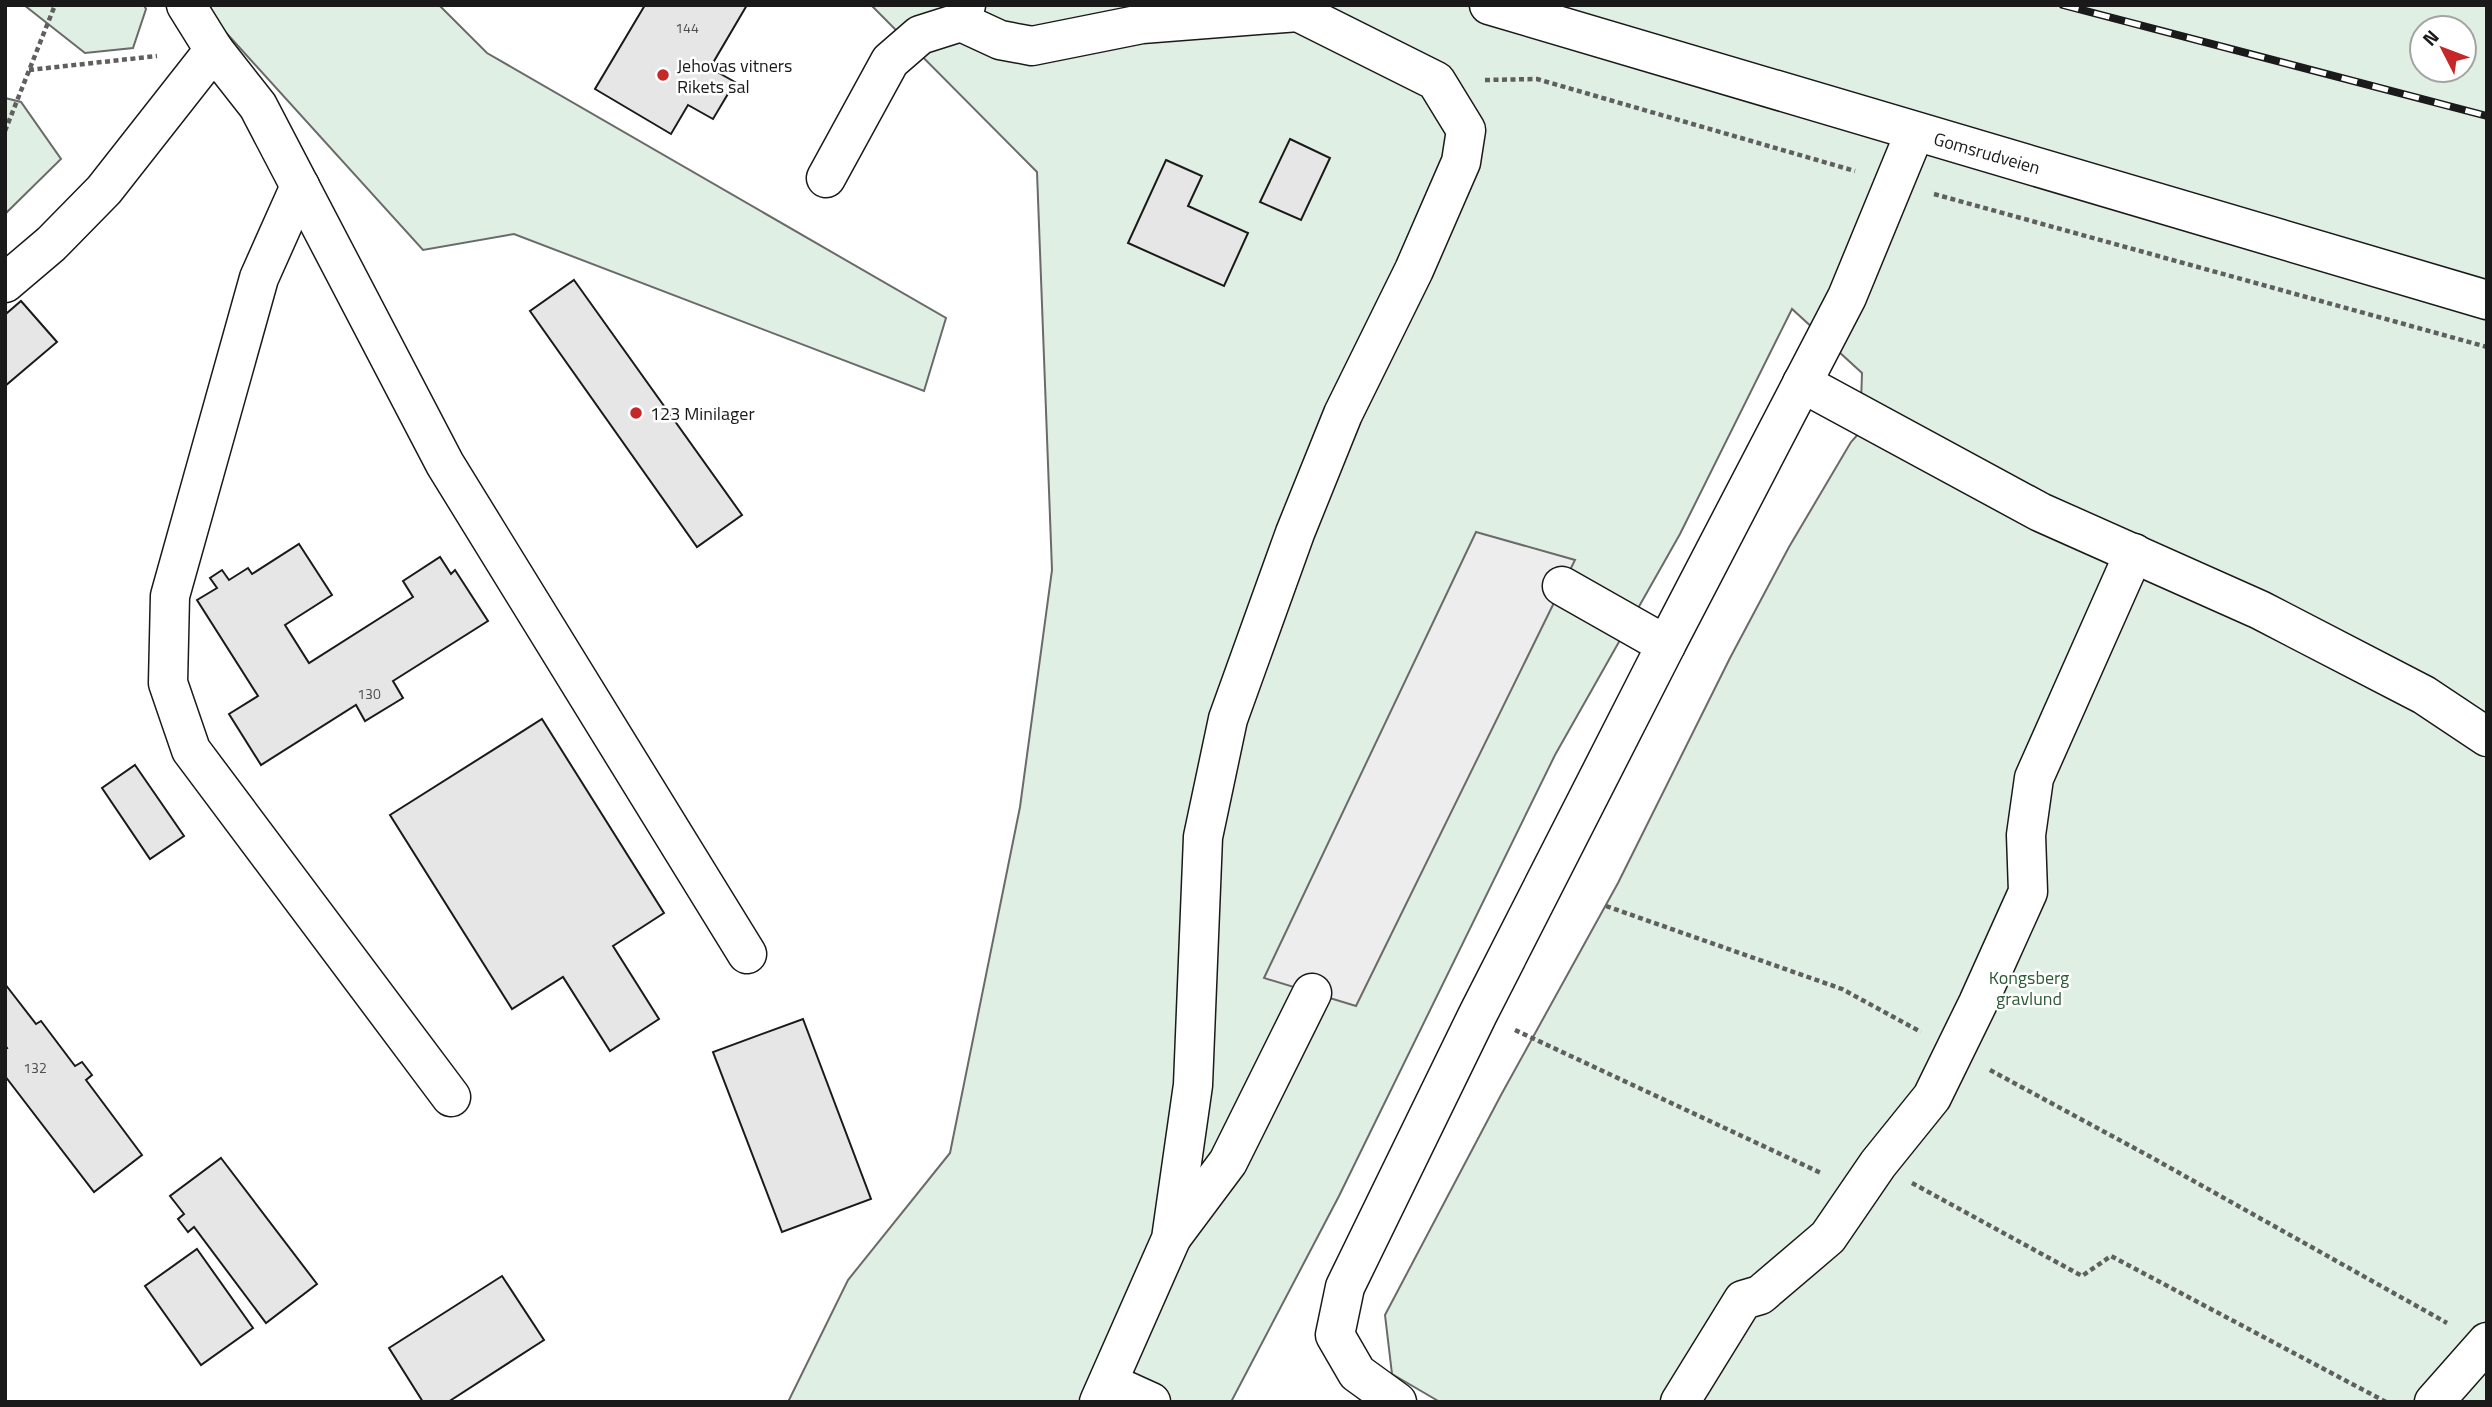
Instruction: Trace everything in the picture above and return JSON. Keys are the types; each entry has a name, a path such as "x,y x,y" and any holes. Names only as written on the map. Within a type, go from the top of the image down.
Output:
{"main road":[{"path":"186,5 214,50 258,106 445,464 747,954"},
{"name":"Gomsrudveien","path":"1489,5 2487,300"},
{"path":"826,178 890,61 920,36 963,13 1000,40 1032,46 1142,24 1298,12 1436,80 1466,130 1461,162 1414,270 1343,414 1295,533 1228,719 1203,837 1193,1085 1171,1239"},
{"path":"5,283 61,235 104,190 214,50"},
{"path":"1397,1402 1357,1373 1335,1335 1345,1287 1478,1014 1847,297 1914,132"},
{"path":"300,186 259,278 170,596 168,683 191,750 451,1097"},
{"path":"1802,383 2040,512 2283,622 2424,695 2487,737"},
{"path":"1680,1402 1743,1300 1760,1295 1828,1237 1869,1178 1932,1097 2028,892 2026,835 2034,778 2133,553"},
{"path":"1562,586 1666,645"},
{"path":"1151,1402 1104,1392 1171,1239 1228,1162 1312,993"},
{"path":"2434,1402 2473,1333"}],"path":[{"path":"5,131 55,5"},
{"path":"29,70 214,50"},
{"path":"1436,80 1537,79 1895,183 2487,347"},
{"path":"1606,906 1842,989 2149,1156 2446,1323 2473,1333"},
{"path":"1533,1037 1869,1178 2082,1276 2112,1256 2386,1402"}],"green space":[{"path":"24,5 144,5 146,9 133,48 85,53"},
{"path":"210,5 439,5 487,53 946,318 924,391 514,234 423,250 211,16"},
{"name":"Kongsberg gravlund","path":"871,5 2487,5 2487,1402 1440,1402 1392,1374 1385,1315 1501,1095 1618,883 1730,658 1789,547 1851,442 1860,432 1862,373 1792,309 1680,534 1555,755 1339,1196 1231,1402 788,1402 848,1280 950,1153 1020,807 1052,570 1037,172"},
{"path":"5,98 21,102 61,159 5,214"}],"shaded area":[{"path":"1476,532 1575,560 1356,1006 1264,978"}],"building":[{"name":"Jehovas vitners Rikets sal","path":"645,5 747,5 710,68 735,82 713,119 688,105 671,134 595,89"},
{"path":"1290,139 1330,158 1301,220 1260,202"},
{"path":"1166,160 1202,176 1188,206 1248,233 1224,286 1128,243"},
{"name":"123 Minilager","path":"574,280 742,515 697,547 530,311"},
{"path":"21,301 57,342 5,386 5,310 7,313"},
{"path":"299,544 332,595 285,625 309,663 413,597 403,581 440,557 451,574 455,570 488,621 393,681 403,698 365,721 356,705 261,765 229,714 258,696 197,600 217,588 210,578 222,570 229,580 248,568 252,574"},
{"path":"542,719 664,913 613,946 659,1019 610,1051 563,977 512,1009 390,815"},
{"path":"135,765 184,836 150,859 102,788"},
{"path":"5,984 36,1024 41,1021 75,1066 82,1062 92,1075 86,1080 142,1155 94,1192 5,1076"},
{"path":"803,1019 871,1199 782,1232 713,1052"},
{"path":"221,1158 317,1284 266,1323 194,1227 188,1232 178,1219 184,1214 170,1196"},
{"path":"197,1249 253,1328 201,1365 145,1286"},
{"path":"502,1276 544,1340 448,1402 423,1402 389,1348"}],"railway":[{"path":"2063,5 2487,116"}],"place":[{"name":"Jehovas vitners Rikets sal","path":"663,75"},
{"name":"123 Minilager","path":"636,413"}]}
